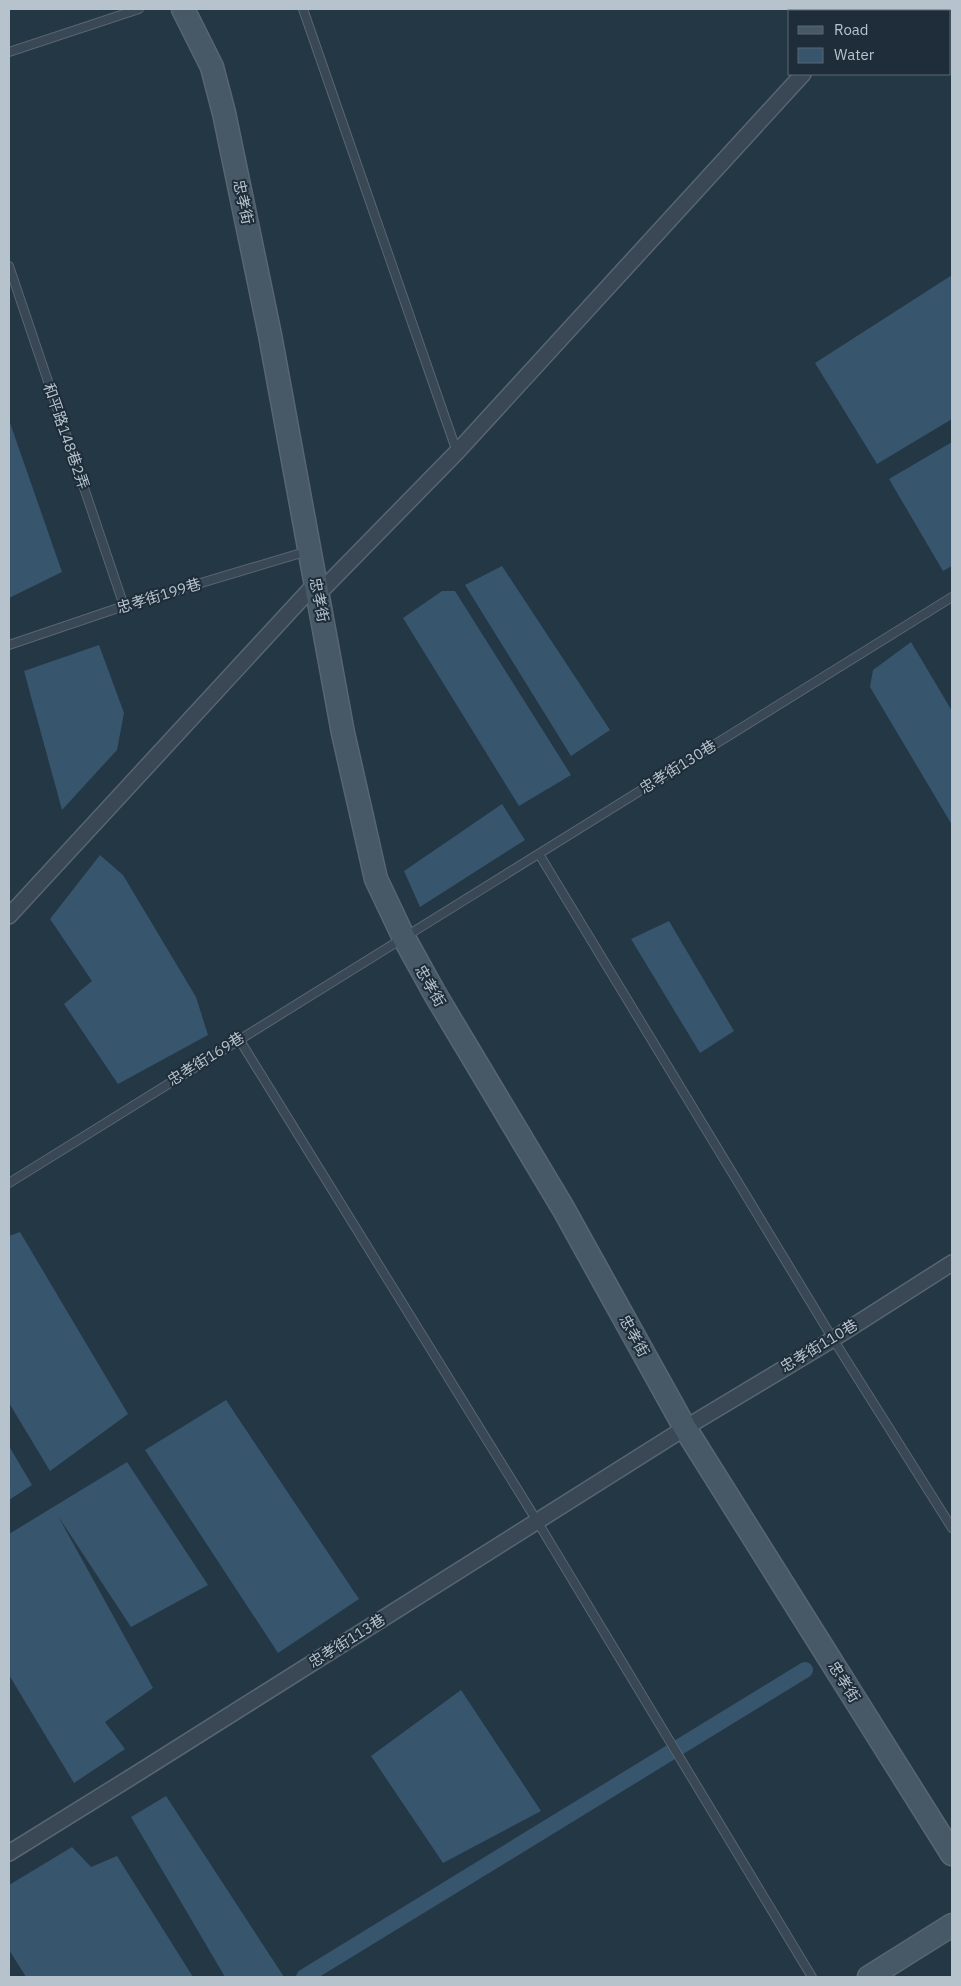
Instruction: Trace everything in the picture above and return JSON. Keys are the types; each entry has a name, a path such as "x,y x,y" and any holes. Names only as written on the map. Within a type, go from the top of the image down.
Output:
{"street":[{"name":"忠孝街","path":"183,9 212,67 224,113 268,326 343,733 370,860 376,879 402,936 562,1208 685,1428 952,1854"},
{"path":"9,916 317,588 457,452 802,75"},
{"name":"忠孝街110巷","path":"685,1428 833,1339 952,1263"},
{"name":"忠孝街113巷","path":"9,1853 685,1428"},
{"path":"869,1977 952,1926"}],"lane":[{"path":"9,52 139,9"},
{"path":"303,9 457,452"},
{"name":"和平路148巷2弄","path":"9,266 124,606"},
{"name":"忠孝街199巷","path":"9,645 124,606 310,551"},
{"name":"忠孝街130巷","path":"402,936 539,854 952,596"},
{"path":"539,854 833,1339 952,1528"},
{"name":"忠孝街169巷","path":"9,1183 402,936"},
{"path":"239,1038 537,1521 812,1977"}],"water":[{"path":"952,275 952,419 877,464 815,363"},
{"path":"9,420 62,572 9,598"},
{"path":"952,442 952,566 943,571 889,479"},
{"path":"502,566 610,730 571,756 465,585"},
{"path":"442,591 455,591 571,775 519,806 403,618"},
{"path":"911,642 952,711 952,825 870,687 873,670"},
{"path":"99,645 124,713 117,750 62,810 24,671"},
{"path":"502,804 525,840 420,907 404,871"},
{"path":"100,855 123,875 196,997 208,1035 118,1084 64,1004 92,981 50,919"},
{"path":"669,921 734,1031 700,1053 631,939"},
{"path":"20,1232 128,1414 50,1471 9,1403 9,1236"},
{"path":"226,1400 359,1599 278,1653 145,1450"},
{"path":"9,1446 32,1485 9,1500"},
{"path":"127,1462 208,1585 131,1627 58,1516 153,1688 105,1722 125,1749 74,1783 9,1675 9,1534"},
{"path":"461,1690 541,1811 443,1863 371,1756"},
{"path":"166,1796 284,1977 225,1977 131,1817"},
{"path":"72,1847 91,1867 117,1856 193,1977 26,1977 9,1950 9,1885"}],"waterway":[{"path":"304,1977 805,1670"}]}
